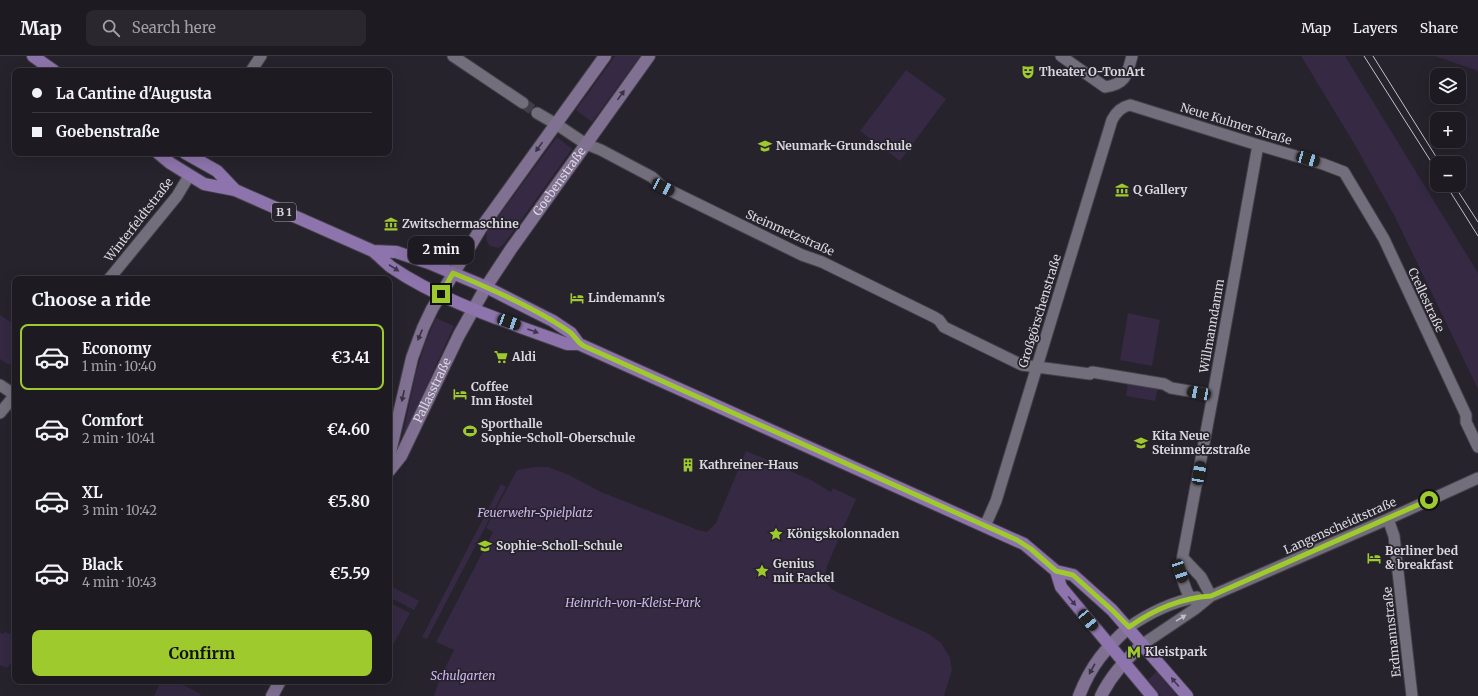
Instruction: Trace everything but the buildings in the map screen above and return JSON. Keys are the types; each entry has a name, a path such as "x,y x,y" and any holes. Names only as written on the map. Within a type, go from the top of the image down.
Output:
{"main road":[{"path":"34,56 50,68"},
{"path":"441,294 481,228 605,56"},
{"name":"Goebenstraße","path":"473,308 508,253 650,56"},
{"name":"B 1","path":"161,156 189,176 207,185 235,190 373,251 390,266 441,294 473,308 567,344 579,344 1024,544 1056,571 1073,575 1112,610 1129,627 1187,696"},
{"name":"B 1","path":"194,156 217,171 235,190"},
{"name":"B 1","path":"373,251 396,252 429,263 486,287 553,321 571,333 579,344"},
{"name":"Pallasstraße","path":"392,440 412,358 423,328 441,294"},
{"name":"Pallasstraße","path":"392,467 401,456 473,308"},
{"name":"B 1","path":"1056,571 1061,587 1152,696"},
{"path":"1080,696 1092,668 1109,645 1129,627"},
{"path":"1101,696 1123,662 1143,644"},
{"path":"272,696 278,684"}],"street":[{"path":"253,68 261,56"},
{"path":"453,56 523,103"},
{"path":"1061,56 1105,87 1116,85 1120,82 1126,75 1132,56"},
{"name":"Neue Kulmer Straße","path":"1124,106 1136,106 1340,170"},
{"name":"Großgörschenstraße","path":"985,526 996,501 1112,120 1116,112 1124,106"},
{"name":"Steinmetzstraße","path":"537,113 586,144 601,150 652,177 663,187 802,255 822,262 927,314 939,320 944,327 1022,365 1090,374 1092,372 1164,384 1171,388 1213,396"},
{"name":"Willmanndamm","path":"1190,599 1180,571 1258,145"},
{"name":"Crellestraße","path":"1340,170 1344,172 1351,182 1384,239 1464,411 1466,422 1478,447"},
{"name":"Winterfeldtstraße","path":"111,276 177,196 189,176"},
{"path":"0,385 12,393"},
{"path":"0,413 12,399"},
{"name":"Langenscheidtstraße","path":"1143,644 1195,609 1211,596 1478,478"},
{"name":"Erdmannstraße","path":"1388,519 1394,536 1412,696"},
{"path":"1183,558 1201,578 1211,596"},
{"name":"Langenscheidtstraße","path":"1129,627 1149,614 1178,602 1211,596"},
{"path":"1190,599 1201,603"}],"green space":[{"path":"615,56 640,56 592,122 576,110"},
{"path":"1301,56 1345,56 1478,273 1478,389 1395,217 1355,145"},
{"path":"1435,56 1478,56 1478,71"},
{"path":"906,70 946,99 900,161 860,131"},
{"path":"557,137 572,149 504,244 499,248 490,246 486,240 487,232"},
{"path":"1128,313 1160,320 1152,366 1120,360"},
{"path":"0,315 12,323 12,362 9,365 0,359"},
{"path":"436,318 454,326 404,438 402,438 416,373 426,341"},
{"path":"1128,382 1158,388 1155,401 1126,396"},
{"name":"Heinrich-von-Kleist-Park","path":"746,451 770,461 769,465 788,470 811,480 831,492 833,488 856,499 827,566 825,579 833,590 929,634 941,643 950,658 952,670 944,696 434,696 439,680 454,650 436,642 493,532 486,528 517,470 534,467 548,467 569,475 601,492 698,530 707,532 716,523"},
{"path":"501,484 506,487 427,639 422,637"},
{"path":"1354,519 1355,522 1298,547 1297,544"},
{"path":"392,587 419,601 414,610 392,599"},
{"path":"392,604 410,613 392,647"},
{"path":"5,632 12,635 12,661 7,668 0,665 0,633 3,634"},
{"path":"1157,671 1177,696 1161,696 1148,680"},
{"path":"160,684 181,684 201,694 200,696 154,696"}],"tunnel":[{"path":"523,103 537,113"}],"tram line":[{"path":"1364,56 1430,160"},
{"path":"1373,56 1436,156"},
{"path":"1450,192 1478,236"},
{"path":"1459,192 1478,222"}],"place":[{"name":"Theater O-TonArt","path":"1028,72"},
{"name":"Neumark-Grundschule","path":"765,146"},
{"name":"Q Gallery","path":"1122,190"},
{"name":"Zwitschermaschine","path":"391,224"},
{"name":"Lindemann's","path":"577,298"},
{"name":"Aldi","path":"501,357"},
{"name":"Coffee Inn Hostel","path":"460,394"},
{"name":"Sporthalle Sophie-Scholl-Oberschule","path":"470,431"},
{"name":"Kita Neue Steinmetzstraße","path":"1141,443"},
{"name":"Kathreiner-Haus","path":"688,465"},
{"name":"Königskolonnaden","path":"776,534"},
{"name":"Sophie-Scholl-Schule","path":"485,546"},
{"name":"Berliner bed & breakfast","path":"1374,558"},
{"name":"Genius mit Fackel","path":"762,571"},
{"name":"Kleistpark","path":"1134,652"}],"route":[{"path":"441,294 453,273 486,287 553,321 571,333 579,344 1017,540 1031,549 1056,571 1073,575 1129,627 1149,614 1178,602 1195,597 1211,596 1429,500"}],"park label":[{"name":"Feuerwehr-Spielplatz","path":"535,513"},
{"name":"Schulgarten","path":"463,676"}]}
